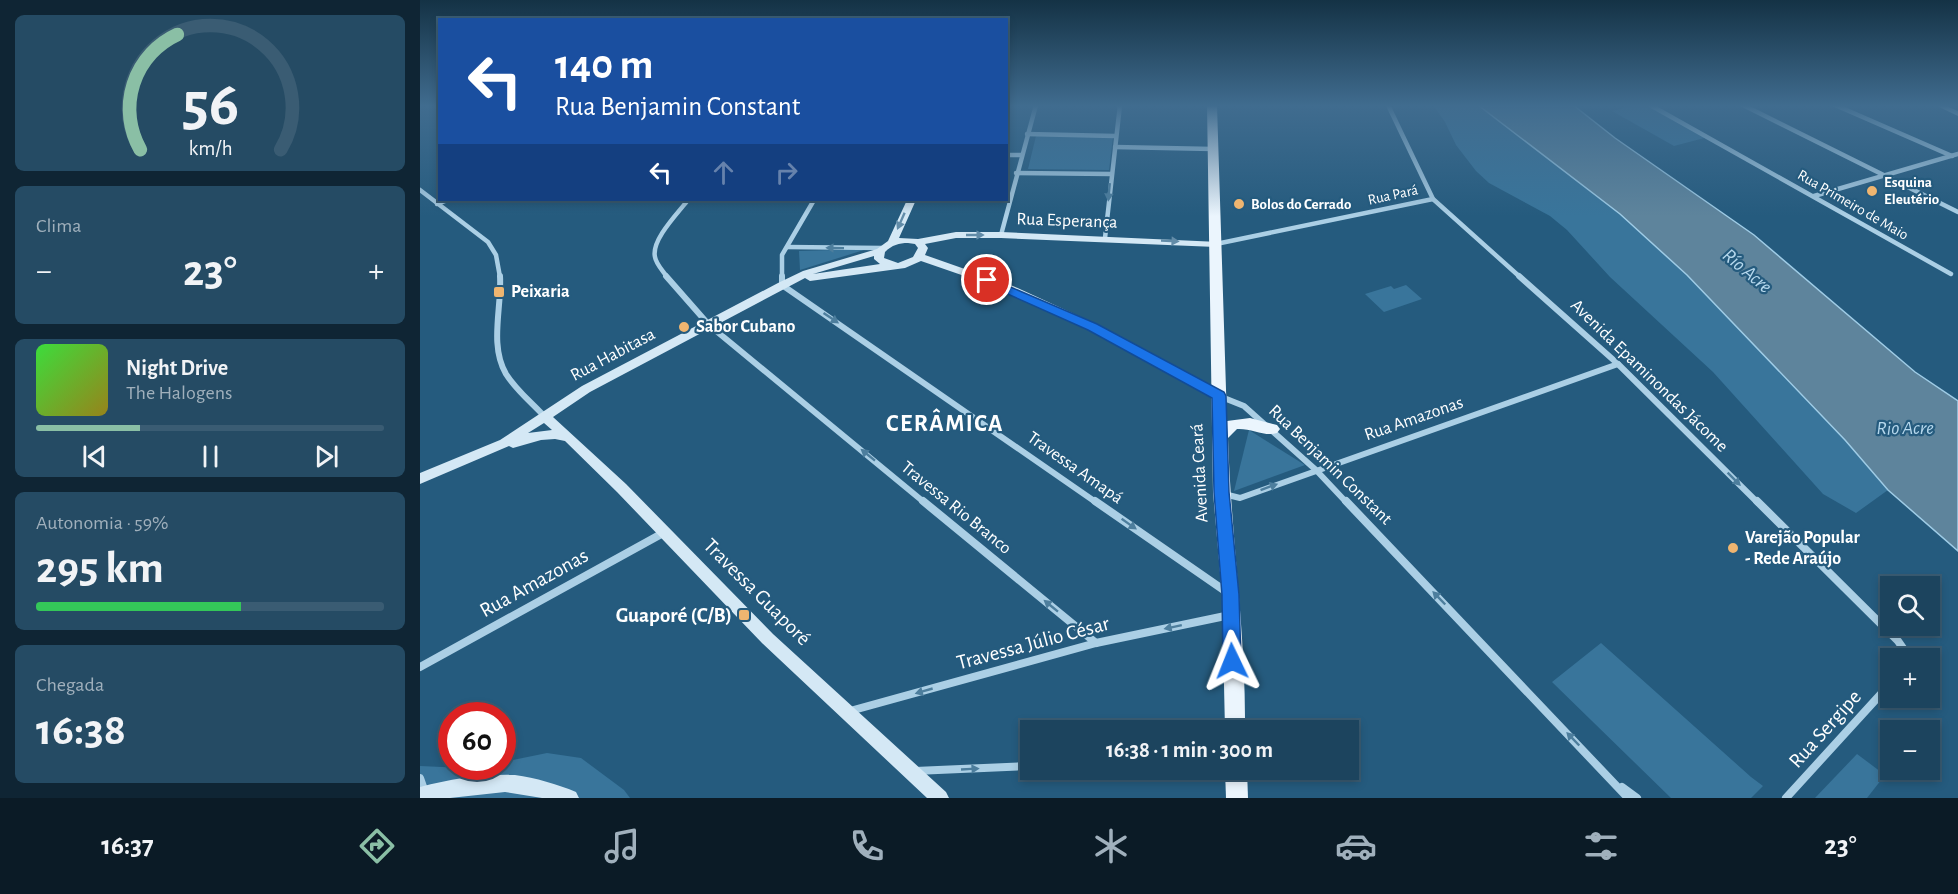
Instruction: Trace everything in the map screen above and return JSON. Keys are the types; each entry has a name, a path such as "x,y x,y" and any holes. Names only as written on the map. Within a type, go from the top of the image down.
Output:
{"main road":[{"name":"Avenida Ceará","path":"1214,142 1221,492 1231,595 1235,720"},
{"path":"1220,438 1223,430 1236,423 1256,424 1272,429"},
{"path":"1237,780 1238,798"}],"street":[{"path":"1001,234 1025,142"},
{"path":"1104,238 1114,142"},
{"name":"Avenida Epaminondas Jácome","path":"1406,142 1433,199 1618,364 1903,648"},
{"name":"Rua Primeiro de Maio","path":"1717,142 1951,274"},
{"path":"1820,142 1958,212"},
{"path":"1923,142 1956,156"},
{"path":"1114,147 1214,149"},
{"path":"1008,155 1021,155"},
{"path":"1814,196 1956,156"},
{"path":"1016,173 1111,174"},
{"path":"420,190 488,242 495,251 499,272 499,342 502,367 544,416"},
{"name":"Rua Pará","path":"1216,244 1433,199"},
{"path":"437,204 445,201"},
{"name":"Travessa Rio Branco","path":"687,201 667,228 654,253 655,260 664,274 709,325 1096,643"},
{"path":"782,285 783,255 813,201"},
{"path":"892,243 911,201"},
{"name":"Rua Esperança","path":"892,243 903,240 918,242 956,235 1001,234 1216,244"},
{"path":"918,242 923,248 920,257"},
{"name":"Rua Habitasa","path":"464,462 513,438 586,389 782,285 816,270 881,250 892,243"},
{"path":"787,247 881,250 879,255 882,262 893,265"},
{"name":"Rua Habitasa","path":"796,280 908,264 920,257"},
{"name":"Rua Benjamin Constant","path":"920,257 1009,288 1092,327 1219,396 1244,406 1316,470 1628,798"},
{"name":"Travessa Amapá","path":"782,285 1231,595"},
{"name":"Rua Amazonas","path":"1221,492 1240,498 1618,364"},
{"name":"Travessa Guaporé","path":"544,416 572,439 666,531 744,615 940,798"},
{"path":"420,479 532,438 556,434 572,439"},
{"name":"Rua Amazonas","path":"420,667 666,531"},
{"name":"Travessa Júlio César","path":"846,712 1096,643 1231,615"},
{"name":"Rua Sergipe","path":"1786,798 1880,695"},
{"path":"911,772 1020,767"},
{"name":"Rua Benjamin Constant","path":"1614,781 1637,798"},
{"path":"424,791 512,784 547,790 570,798"}],"shaded area":[{"path":"1034,142 1112,142 1109,170 1028,169"},
{"path":"1455,142 1527,142 1620,214 1687,275 1845,440 1888,490 1856,513 1823,494 1713,372 1610,277 1567,230 1550,216 1489,183 1476,171"},
{"path":"1667,142 1688,142 1674,146"},
{"path":"867,249 800,270 799,251"},
{"path":"1406,285 1422,299 1384,312 1365,294 1391,286 1394,289"},
{"path":"1249,430 1305,465 1234,491"},
{"path":"1601,643 1763,786 1751,798 1671,798 1552,682"},
{"path":"547,753 581,758 624,790 630,798 420,798 420,766 438,767 438,780 516,780 516,759"},
{"path":"1857,754 1880,771 1881,780 1867,798 1815,798"}],"water":[{"name":"Rio Acre","path":"1527,142 1621,142 1754,235 1915,372 1958,401 1958,551 1888,490 1845,440 1687,275 1620,214"}],"place":[{"name":"Esquina Eleutério","path":"1872,191"},
{"name":"Bolos do Cerrado","path":"1239,204"},
{"name":"Peixaria","path":"499,292"},
{"name":"Sabor Cubano","path":"684,327"},
{"name":"Varejão Popular - Rede Araújo","path":"1733,548"},
{"name":"Guaporé (C/B)","path":"744,615"}],"district":[{"name":"CERÂMICA","path":"945,424"}],"route":[{"path":"987,280 1009,288 1135,348 1219,396 1221,492 1231,595 1232,661"}],"water label":[{"name":"Río Acre","path":"1747,271"}]}
